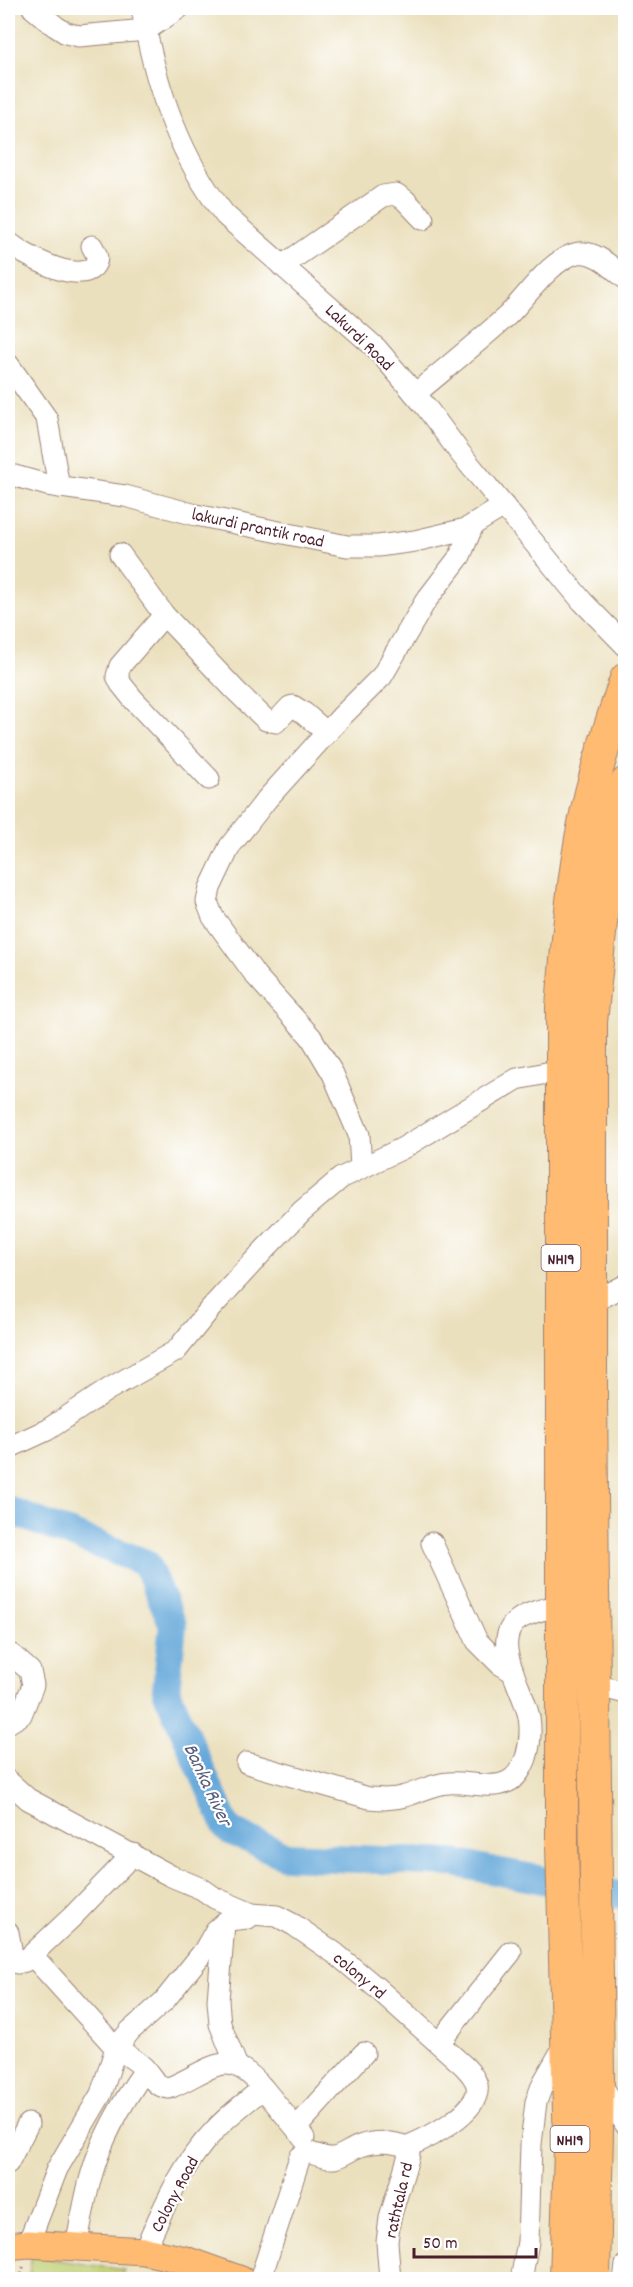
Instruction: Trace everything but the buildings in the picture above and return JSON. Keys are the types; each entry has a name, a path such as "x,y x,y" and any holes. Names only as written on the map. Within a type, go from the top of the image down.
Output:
{"highway":[{"name":"NH19","path":"566,2280 570,2195 562,1844 561,1070 564,976 578,855 593,785 626,679"},
{"name":"NH19","path":"594,2280 598,2000 591,1303 591,1022 608,854 626,783"}],"main road":[{"path":"18,2245 144,2251 185,2260 241,2280"}],"street":[{"path":"33,8 66,33 79,36 146,30 179,8"},
{"name":"Lakurdi Road","path":"142,8 161,93 190,163 206,191 225,215 377,349 416,394 582,601 626,646"},
{"path":"282,266 383,196 396,194 423,219"},
{"path":"8,242 39,261 72,273 85,273 96,262 98,256 92,246"},
{"path":"416,394 507,315 556,264 577,253 588,253 626,279"},
{"path":"8,364 47,419 59,487"},
{"name":"lakurdi prantik road","path":"8,474 59,487 125,496 196,515 346,546 378,546 416,541 466,529 504,506"},
{"path":"361,1167 359,1135 333,1074 310,1037 256,976 213,917 207,902 210,888 230,846 267,799 382,676 425,602 460,556 472,525"},
{"path":"120,554 164,615 266,720 276,722 290,707 294,706 327,733"},
{"path":"164,615 125,660 117,671 117,676 133,699 209,779"},
{"path":"8,1448 46,1430 109,1389 176,1351 210,1309 302,1211 341,1178 403,1148 517,1079 561,1070"},
{"path":"591,1303 626,1285"},
{"path":"432,1543 477,1641 500,1664 513,1672"},
{"path":"247,1763 369,1798 389,1800 430,1786 449,1783 490,1785 506,1783 517,1776 529,1747 529,1718 506,1647 508,1632 516,1621 527,1615 561,1605"},
{"path":"12,1655 30,1671 33,1678 33,1685 14,1719"},
{"path":"595,1685 626,1693"},
{"name":"colony rd","path":"10,1788 215,1898 252,1914 282,1919 318,1941 378,1988 439,2043 472,2075 477,2085 477,2093 473,2101 449,2126 437,2134 406,2147"},
{"path":"8,1932 13,1960 17,1963 25,1961 133,1854"},
{"path":"18,2245 57,2169 101,2094 117,2048 130,2031 164,2001 204,1951 216,1930 232,1919 248,1918 252,1914"},
{"path":"224,1923 218,2001 220,2025 236,2064"},
{"path":"439,2043 511,1952"},
{"path":"32,1955 117,2048 145,2070 160,2087 169,2088 221,2064 236,2064 249,2071 304,2139 310,2152 304,2153 297,2162 260,2280"},
{"path":"521,2280 530,2211 531,2144 536,2102 543,2083 567,2042"},
{"path":"296,2128 364,2053"},
{"path":"76,2247 92,2172 109,2129 125,2098 145,2070"},
{"path":"598,2079 626,2126"},
{"name":"Colony Road","path":"144,2251 184,2168 202,2143 215,2128 263,2088"},
{"path":"8,2163 28,2124"},
{"name":"rathtala rd","path":"310,2152 325,2158 334,2158 360,2146 376,2143 400,2144 406,2147 409,2155 390,2218 387,2242 390,2280"},
{"path":"508,2280 513,2258 526,2248"},
{"path":"624,2280 626,2265"}],"green space":[{"path":"32,2256 124,2270 120,2279 28,2280"}],"waterway":[{"path":"8,479 10,505 8,507"},
{"name":"Banka River","path":"8,1510 146,1563 173,1625 166,1690 228,1830 286,1856 454,1863 626,1896"}]}
